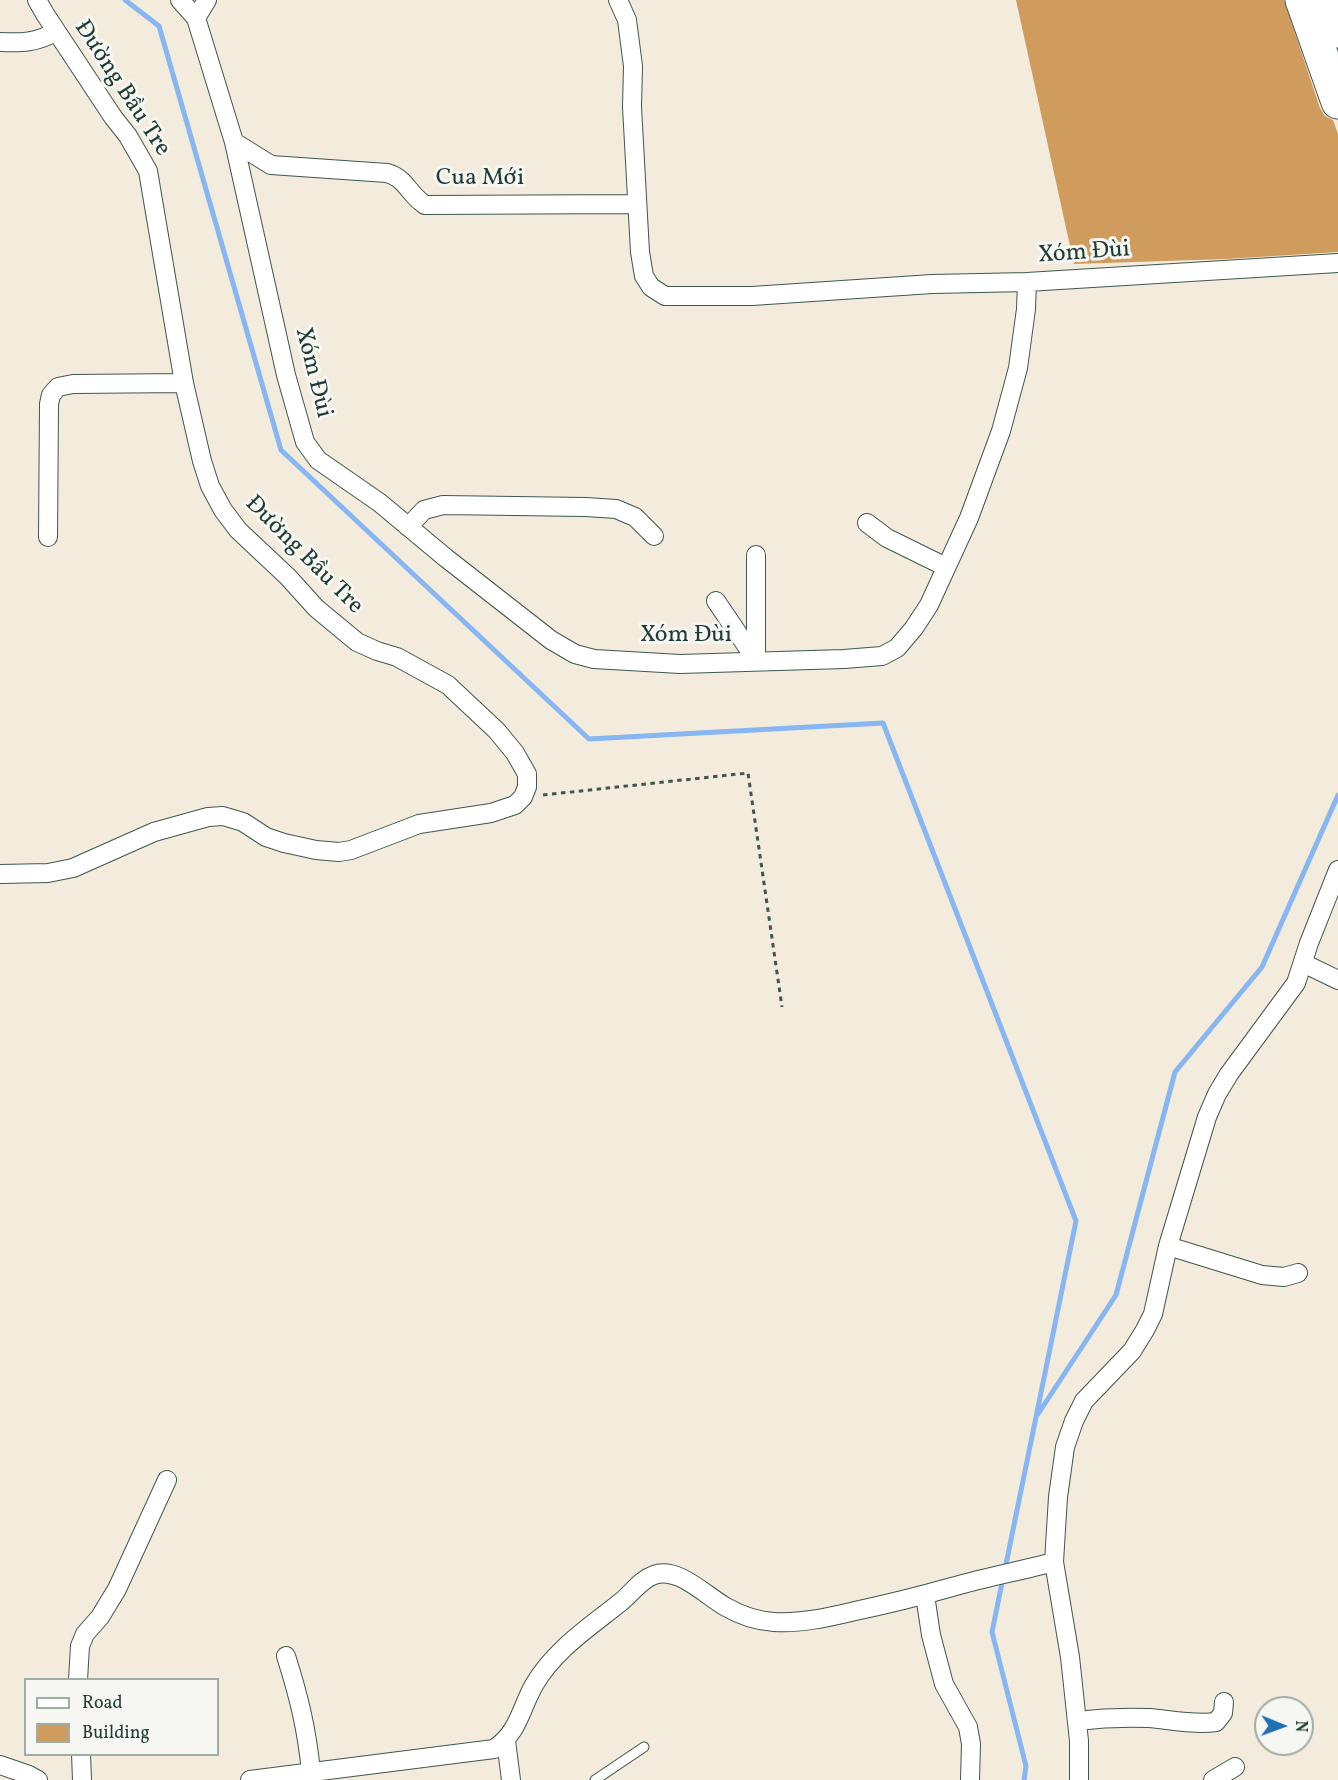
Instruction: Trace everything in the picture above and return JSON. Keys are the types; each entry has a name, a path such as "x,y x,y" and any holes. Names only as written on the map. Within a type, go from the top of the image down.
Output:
{"highway":[{"path":"1302,0 1338,102"},
{"path":"1328,0 1338,31"}],"street":[{"name":"Đường Bầu Tre","path":"37,0 113,117 128,136 148,171 184,383 202,462 210,486 223,510 238,530 288,577 316,608 357,642 397,657 448,685 465,699 515,753 527,774 527,786 523,797"},
{"name":"Xóm Đùi","path":"180,0 196,18 234,142 286,375 305,442 318,460 380,503 551,640 575,654 594,659 680,664 882,656 897,648 929,605 969,518 1001,431 1018,368 1026,309 1027,282 1338,263"},
{"path":"196,18 207,0"},
{"path":"618,0 627,20 633,66 632,106 640,252 644,276 651,287 665,296 752,296 932,284 1027,282"},
{"path":"0,42 29,42 45,38 56,31"},
{"name":"Cua Mới","path":"234,142 271,165 387,173 398,176 425,205 637,204"},
{"path":"48,537 51,395 58,387 74,384 184,383"},
{"path":"408,527 424,510 443,505 586,507 616,509 635,517 654,536"},
{"path":"867,523 887,538 946,567"},
{"path":"756,555 756,660"},
{"path":"716,602 756,660"},
{"path":"0,874 60,872 154,832 208,817 223,816 243,822 266,837 284,843 339,852 351,850 419,824 507,809 523,797"},
{"path":"1078,1780 1077,1721 1070,1657 1054,1562 1058,1497 1065,1448 1084,1401 1132,1351 1153,1314 1168,1246 1207,1117 1217,1094 1242,1056 1296,983 1338,870"},
{"path":"1303,963 1338,980"},
{"path":"1168,1246 1262,1275 1284,1277 1298,1273"},
{"path":"78,1678 80,1646 85,1634 100,1617 117,1589 167,1480"},
{"path":"250,1780 318,1774 494,1749 506,1741 518,1724 534,1684 553,1658 640,1583 656,1574 680,1576 726,1607 748,1617 774,1622 822,1618 925,1596 986,1578 1020,1572 1054,1562"},
{"path":"925,1596 931,1635 944,1684 968,1727 971,1744 970,1780"},
{"path":"286,1656 299,1696 318,1774"},
{"path":"1077,1721 1147,1718 1204,1724 1216,1722 1223,1713 1224,1702"},
{"path":"506,1741 514,1779"},
{"path":"81,1756 82,1780"},
{"path":"0,1765 38,1780"},
{"path":"1214,1780 1235,1767"}],"lane":[{"path":"595,1780 644,1747"}],"path":[{"path":"523,797 748,773 782,1007"}],"building":[{"path":"1016,0 1284,0 1320,108 1325,116 1333,120 1338,134 1338,252 1226,259 1074,264"}],"waterway":[{"path":"125,0 159,26 281,450 589,739 883,723 1076,1221 1005,1569"},
{"path":"1038,1414 1116,1295 1175,1072 1262,967 1338,795"},
{"path":"1003,1578 992,1632 1026,1766 1024,1780"}]}
